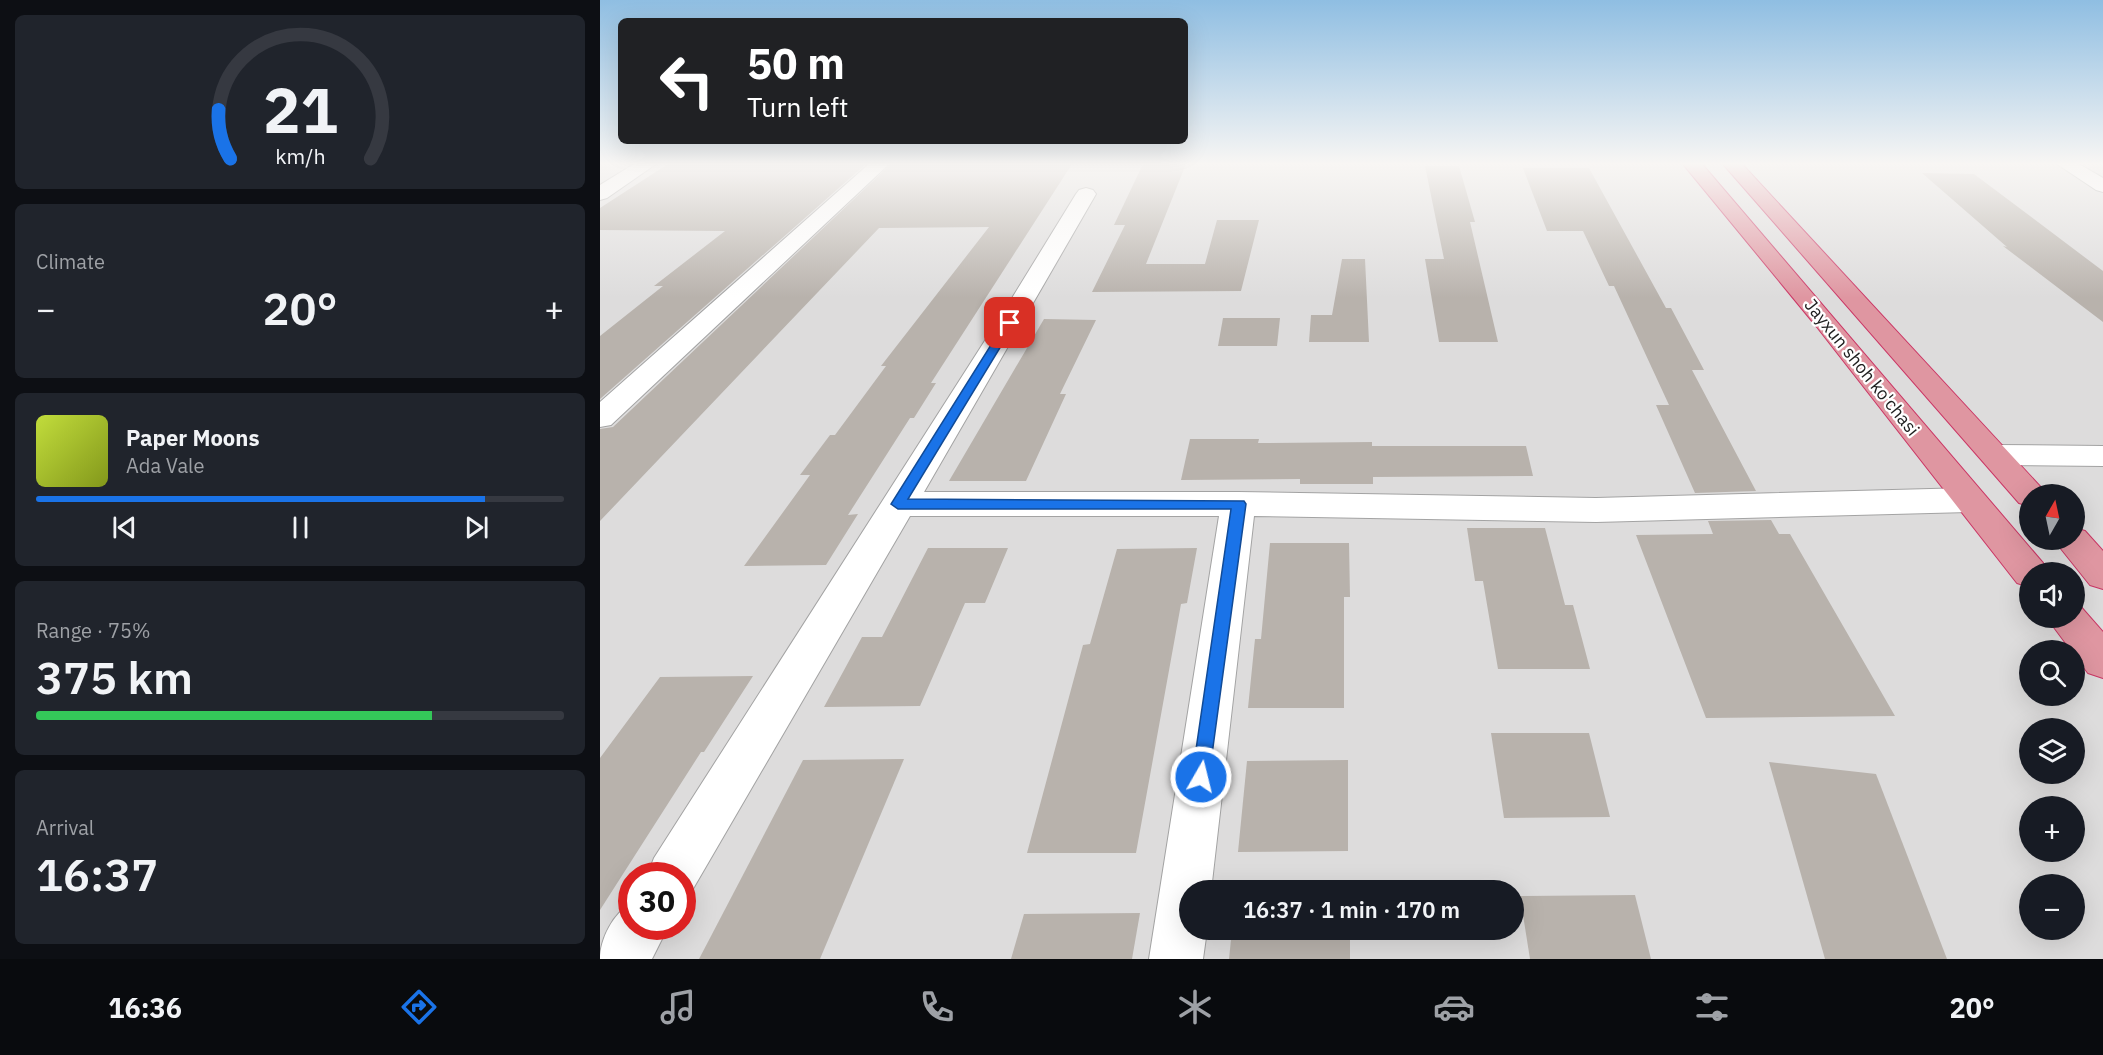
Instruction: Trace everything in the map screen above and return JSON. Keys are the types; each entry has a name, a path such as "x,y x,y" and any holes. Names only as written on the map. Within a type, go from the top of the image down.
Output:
{"highway":[{"name":"Jayxun shoh ko'chasi","path":"1730,209 1826,322 2021,562"},
{"name":"Jayxun shoh ko'chasi","path":"1773,209 2021,484"},
{"path":"2081,550 2103,575"},
{"path":"2075,628 2103,661"}],"street":[{"path":"600,418 831,209"},
{"path":"681,862 1077,209"},
{"path":"1996,455 2103,456"},
{"path":"898,504 1239,504 1596,510 1969,500"},
{"path":"1176,959 1239,504"},
{"path":"622,959 633,940"}],"shaded area":[{"path":"600,209 2103,209 2103,959 600,959"}],"building":[{"path":"600,209 815,209 600,399 600,336 663,286 654,286 725,231 600,230"},
{"path":"844,209 1043,209 931,383 936,383 914,418 910,418 848,515 858,514 826,565 744,566 810,475 800,475 830,435 835,435 886,366 881,366 989,227 879,228 600,521 600,429 613,427"},
{"path":"1122,209 1168,209 1146,264 1205,264 1217,220 1259,220 1241,291 1092,292 1125,225 1114,225"},
{"path":"1434,209 1471,209 1475,222 1470,222 1498,342 1439,342 1425,259 1444,259"},
{"path":"1539,209 1611,209 1666,308 1671,308 1704,370 1692,370 1756,491 1695,493 1656,405 1669,405 1614,286 1609,286 1583,231 1547,231"},
{"path":"1963,209 2020,209 2103,271 2103,322 2003,246 2007,247"},
{"path":"1342,259 1365,259 1369,342 1309,342 1311,315 1332,315"},
{"path":"1223,318 1280,318 1277,346 1218,346"},
{"path":"1044,319 1096,320 1060,394 1066,394 1026,481 949,481"},
{"path":"1190,439 1259,439 1258,443 1372,442 1372,446 1526,446 1533,476 1373,477 1373,484 1300,484 1300,479 1181,480"},
{"path":"1771,520 1779,534 1790,534 1895,716 1706,718 1636,535 1713,534 1708,521"},
{"path":"1467,528 1545,528 1565,605 1573,605 1590,669 1498,669 1483,581 1475,581"},
{"path":"1270,543 1349,543 1350,597 1344,597 1344,708 1248,708 1255,639 1261,639"},
{"path":"928,548 1008,548 985,603 965,603 920,706 824,707 862,637 882,637"},
{"path":"1197,548 1187,603 1181,604 1136,853 1027,853 1083,645 1090,644 1117,549"},
{"path":"753,676 631,862 618,862 618,882 600,910 600,758 660,677"},
{"path":"1491,733 1589,733 1610,817 1504,818"},
{"path":"904,759 820,959 699,959 803,760"},
{"path":"1348,760 1348,851 1238,852 1247,761"},
{"path":"1769,762 1876,774 1947,959 1825,959"},
{"path":"1635,895 1651,959 1530,959 1524,921 1524,896"},
{"path":"1140,913 1132,959 1011,959 1024,914"},
{"path":"1231,940 1350,940 1350,959 1229,959"}],"route":[{"path":"1010,323 898,504 1239,504 1201,777"}]}
